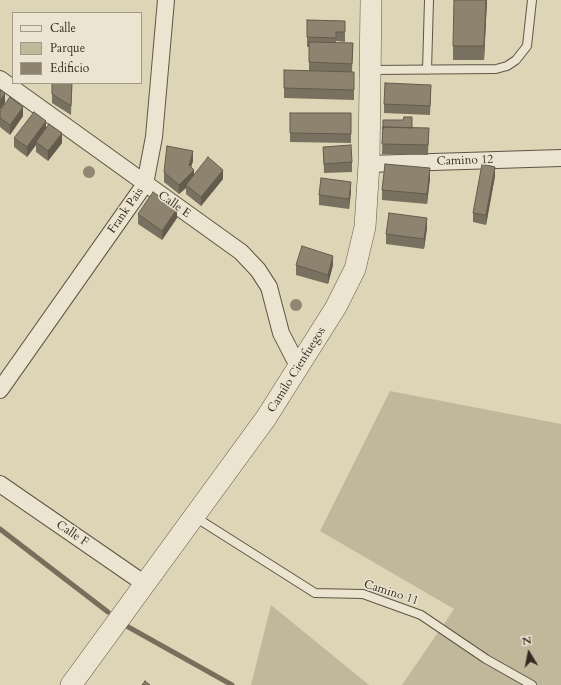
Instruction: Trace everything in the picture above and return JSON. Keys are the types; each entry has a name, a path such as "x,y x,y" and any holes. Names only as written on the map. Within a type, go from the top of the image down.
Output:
{"street":[{"name":"Frank Pais","path":"0,390 145,184 154,137 166,0"},
{"name":"Camilo Cienfuegos","path":"71,685 266,418 299,368 336,307 355,269 365,227 369,164 372,0"},
{"name":"Calle E","path":"0,79 241,252 258,270 270,287 281,333 299,368"},
{"name":"Camino 12","path":"369,164 561,158"},
{"name":"Calle F","path":"0,484 145,584"}],"lane":[{"path":"427,70 429,0"},
{"path":"371,70 496,69 507,66 516,60 527,46 532,0"},
{"name":"Camino 11","path":"195,517 315,593 363,594 421,615 486,659 532,685"}],"green space":[{"path":"390,391 561,424 561,685 402,685 454,609 320,531"},
{"path":"271,605 369,685 251,685"}],"building":[{"path":"454,0 486,0 484,46 453,46"},
{"path":"307,20 345,21 345,32 336,32 336,38 307,37"},
{"path":"309,42 353,43 352,64 309,62"},
{"path":"284,70 354,72 354,90 284,88"},
{"path":"385,83 431,85 430,106 384,104"},
{"path":"52,84 72,84 71,106 52,94"},
{"path":"0,90 5,93 0,101"},
{"path":"10,97 23,107 10,125 0,118 0,111"},
{"path":"34,112 46,121 27,147 14,138"},
{"path":"290,113 351,113 351,134 290,133"},
{"path":"404,117 412,117 412,128 383,127 383,120 403,120"},
{"path":"49,124 62,133 48,151 36,142"},
{"path":"383,127 429,128 428,145 382,144"},
{"path":"351,145 352,162 324,164 323,147"},
{"path":"167,146 193,151 189,165 194,170 179,185 164,172"},
{"path":"208,157 223,170 201,197 186,185"},
{"path":"385,164 430,168 427,194 382,190"},
{"path":"482,164 495,167 486,215 473,213"},
{"path":"321,178 351,182 349,199 319,195"},
{"path":"153,192 177,209 162,231 138,214"},
{"path":"389,213 427,218 424,239 386,234"},
{"path":"302,246 333,256 328,275 296,265"},
{"path":"145,681 150,685 142,685"}],"waterway":[{"path":"0,529 108,612"},
{"path":"123,624 232,685"}]}
